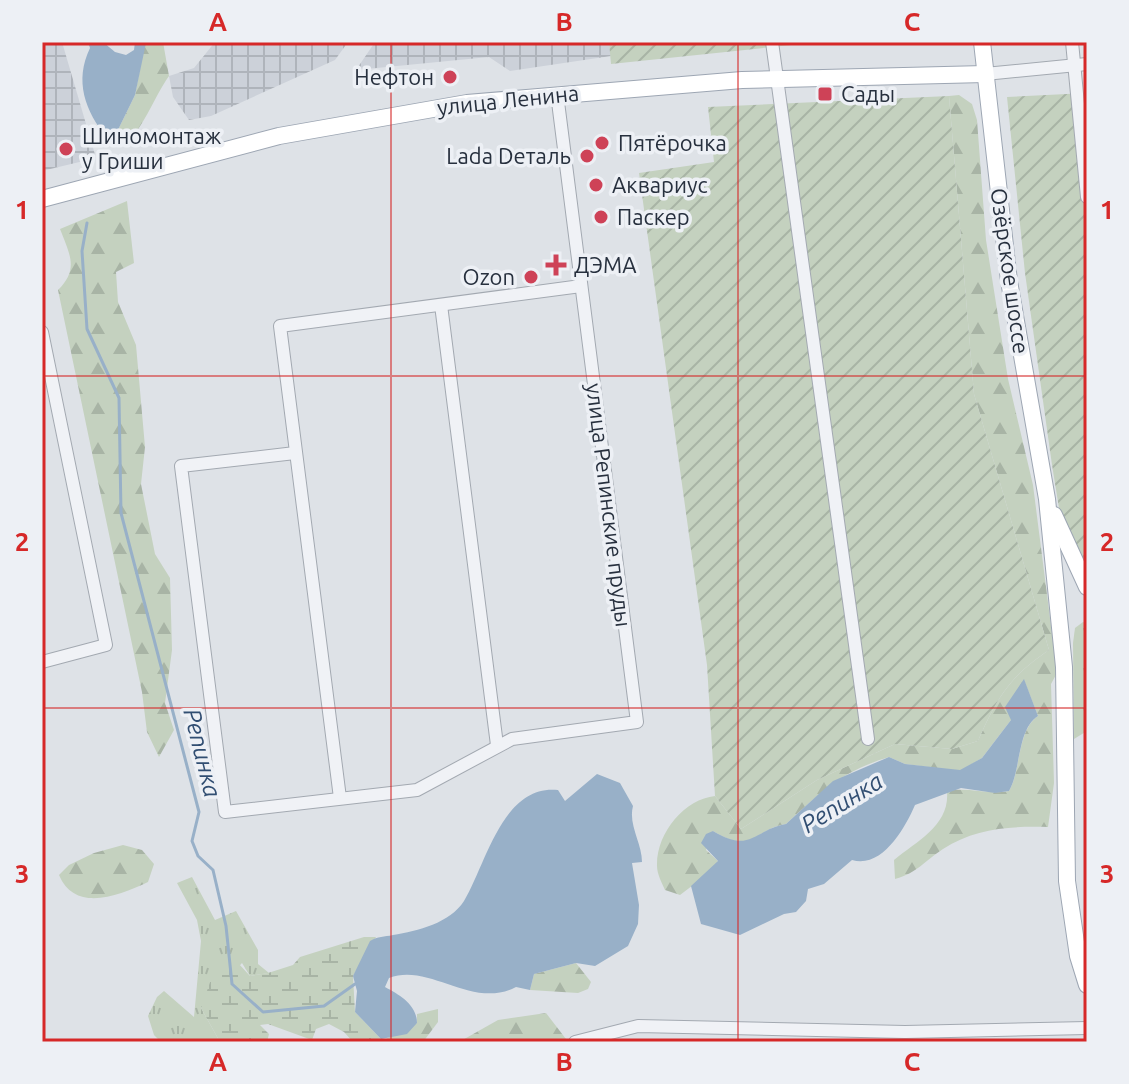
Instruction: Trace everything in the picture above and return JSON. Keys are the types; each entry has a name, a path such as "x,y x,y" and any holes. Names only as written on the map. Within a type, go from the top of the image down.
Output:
{"main road":[{"name":"Озёрское шоссе","path":"982,42 1009,281 1047,499"},
{"name":"улица Ленина","path":"42,199 279,136 359,119 467,103 777,79 985,74"},
{"path":"1047,499 1087,587"},
{"path":"1047,499 1064,667 1067,881 1078,956 1087,985"}],"street":[{"path":"772,42 868,739"},
{"path":"1072,42 1087,197"},
{"path":"985,74 1087,64"},
{"path":"340,798 280,326 581,286 557,94"},
{"name":"улица Репинские пруды","path":"295,453 181,466 225,812 417,790 512,739 637,722 581,286"},
{"path":"441,305 497,745"},
{"path":"42,332 106,645 42,662"},
{"path":"575,1042 638,1026 905,1037 1087,1028"}],"shaded area":[{"path":"42,42 62,42 96,158 42,171"},
{"path":"215,42 348,42 335,60 211,116 189,120 173,97 169,76 194,68"},
{"path":"375,42 609,42 611,56 510,71 489,57 356,70"}],"green space":[{"path":"145,42 163,42 169,76 142,123 123,146 114,138 135,95"},
{"path":"609,42 820,42 611,64"},
{"path":"1087,93 1087,573 1059,508 1025,273 1007,97"},
{"path":"959,95 972,104 977,120 986,240 1008,379 1033,485 1057,673 1051,684 1054,783 1048,827 1007,828 968,837 895,879 894,860 938,822 947,803 947,791 1009,791 1026,731 1038,716 1024,680 1011,720 982,758 960,771 905,764 889,757 858,769 833,784 786,824 752,839 737,841 713,831 706,850 718,861 713,870 680,895 665,890 657,869 661,842 674,820 693,804 715,796 741,829 817,780 895,744 952,749 978,741 991,712 1014,679 1049,650 974,394 949,96"},
{"path":"949,96 974,394 1049,650 1014,679 991,712 978,741 952,749 895,744 817,780 741,829 715,796 707,665 639,173 714,162 708,107"},
{"path":"127,201 134,263 116,272 118,302 136,345 145,447 141,484 155,554 170,578 172,650 165,703 174,730 159,757 147,732 142,692 58,290 69,275 71,261 60,229"},
{"path":"1083,622 1087,623 1087,731 1074,739 1073,643 1075,628"},
{"path":"123,845 142,850 154,864 148,882 98,898 86,898 66,887 59,875 69,865 94,853"},
{"path":"192,877 215,920 236,911 258,950 258,964 269,973 250,976 242,963 201,1008 220,1042 161,1042 154,1035 148,1016 157,997 164,991 194,1017 201,941 197,920 177,883"},
{"path":"364,937 376,937 353,976 355,1012 381,1039 380,1042 353,1042 344,1032 329,1024 316,1029 312,1040 268,1024 260,1025 269,1034 267,1042 220,1042 201,1008 215,968 228,952 250,976 293,965 300,957"},
{"path":"576,963 591,982 588,989 578,993 530,990 534,974"},
{"path":"438,1009 438,1022 423,1042 380,1042 417,1023 417,1014"},
{"path":"546,1013 566,1039 560,1042 459,1042 498,1020"}],"water":[{"path":"88,42 103,42 115,52 126,55 134,50 135,42 146,43 135,95 114,138 107,138 99,128 84,95 83,72 90,48"},
{"path":"1024,679 1038,716 1026,730 1009,791 995,793 961,788 915,805 899,835 882,853 863,861 852,860 824,884 808,889 806,901 796,912 784,914 740,935 701,924 691,886 718,861 701,843 706,834 713,831 726,838 744,840 786,824 833,781 889,757 905,764 960,770 982,758 1011,720 1005,707"},
{"path":"597,774 620,783 633,806 632,820 642,862 632,863 639,905 638,924 628,946 595,966 576,963 534,974 530,990 516,987 500,993 483,993 420,976 389,978 385,987 411,1006 417,1023 407,1034 381,1039 355,1012 357,991 353,976 370,941 423,928 451,915 464,901 509,813 523,800 539,792 558,790 565,801"}],"waterway":[{"name":"Репинка","path":"87,223 82,251 87,329 119,398 121,513 199,812 192,841 198,856 213,870 226,926 232,984 263,1012 324,1006 355,984"}],"place":[{"name":"Нефтон","path":"450,77"},
{"name":"Сады","path":"825,94"},
{"name":"Пятёрочка","path":"602,143"},
{"name":"Шиномонтаж у Гриши","path":"66,149"},
{"name":"Lada Dеталь","path":"587,156"},
{"name":"Аквариус","path":"596,185"},
{"name":"Паскер","path":"601,217"},
{"name":"ДЭМА","path":"556,265"},
{"name":"Ozon","path":"531,277"}]}
